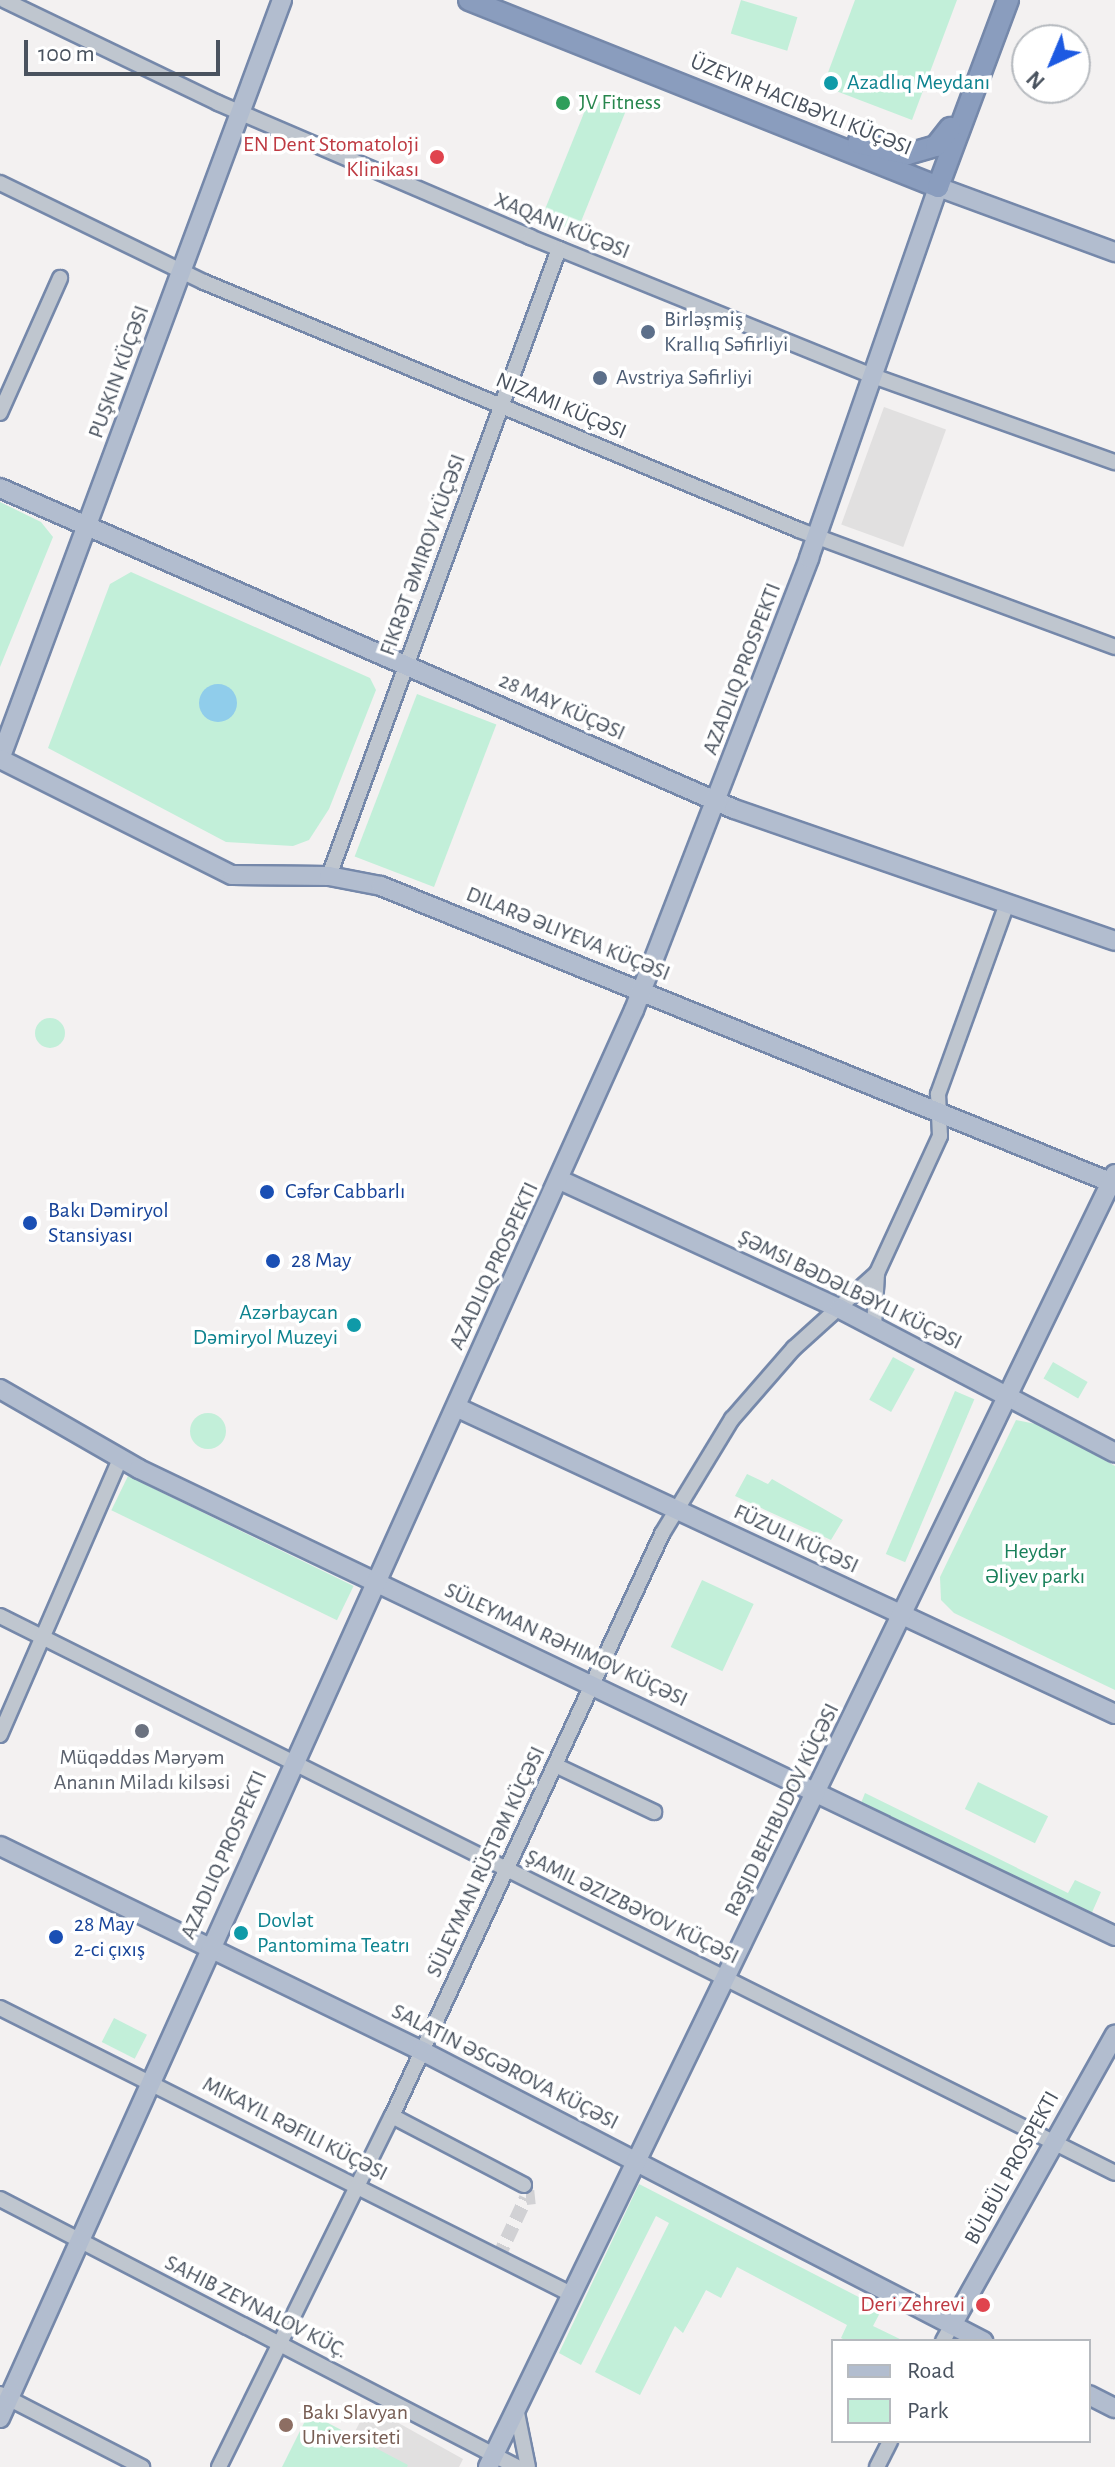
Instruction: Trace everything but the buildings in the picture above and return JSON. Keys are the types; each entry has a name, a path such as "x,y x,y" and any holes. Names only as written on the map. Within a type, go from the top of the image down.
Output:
{"highway":[{"path":"469,0 938,187 993,0"},
{"path":"799,129 908,154 943,140 963,106 1008,0"}],"main road":[{"name":"PUŞKIN KÜÇƏSI","path":"0,759 282,0"},
{"path":"0,2418 4,2396 374,1581 560,1180 642,990 817,536 938,187 1115,252"},
{"name":"28 MAY KÜÇƏSI","path":"0,488 717,801 1006,906 1115,941"},
{"name":"DILARƏ ƏLIYEVA KÜÇƏSI","path":"0,759 232,875 329,876 381,886 1113,1180"},
{"name":"ŞƏMSI BƏDƏLBƏYLI KÜÇƏSI","path":"560,1180 840,1309 1009,1393 1115,1453"},
{"name":"RƏŞID BEHBUDOV KÜÇƏSI","path":"491,2459 634,2160 904,1616 1113,1180"},
{"name":"SÜLEYMAN RƏHIMOV KÜÇƏSI","path":"0,1389 120,1459 1115,1936"},
{"name":"FÜZULI KÜÇƏSI","path":"456,1407 1115,1714"},
{"path":"0,1846 211,1945 422,2051 634,2160 947,2333 974,2339"},
{"name":"BÜLBÜL PROSPEKTI","path":"947,2333 1115,2035"},
{"path":"1091,2396 1115,2408"}],"street":[{"name":"XAQANI KÜÇƏSI","path":"4,0 239,113 559,249 873,376 1115,462"},
{"name":"NIZAMI KÜÇƏSI","path":"0,183 182,270 501,405 817,536 1115,647"},
{"name":"FIKRƏT ƏMIROV KÜÇƏSI","path":"329,876 559,249"},
{"path":"0,413 60,278"},
{"path":"874,1327 877,1273 940,1136 938,1112 1006,906"},
{"name":"SÜLEYMAN RÜSTƏM KÜÇƏSI","path":"219,2467 392,2116 675,1509 732,1419 794,1348 877,1273"},
{"path":"0,1735 120,1459"},
{"name":"ŞAMIL ƏZIZBƏYOV KÜÇƏSI","path":"0,1616 1115,2173"},
{"path":"555,1765 654,1812"},
{"path":"0,2008 148,2079 569,2293"},
{"path":"392,2116 524,2185"},
{"name":"SAHIB ZEYNALOV KÜÇ.","path":"0,2199 491,2459 517,2467"},
{"path":"4,2396 142,2467"},
{"path":"515,2404 528,2467"},
{"path":"877,2467 889,2443"}],"shaded area":[{"path":"884,407 946,430 903,547 841,524"},
{"path":"368,2406 463,2459 459,2467 337,2467"}],"green space":[{"path":"741,0 797,17 787,51 731,33"},
{"path":"855,0 957,0 912,120 823,86"},
{"path":"590,98 625,112 577,232 542,218"},
{"path":"0,502 41,522 53,537 0,667"},
{"path":"131,572 370,678 376,690 329,809 309,840 293,846 226,842 48,748 110,584"},
{"path":"417,694 496,724 434,887 355,856"},
{"path":"50,1018 61,1022 65,1033 61,1044 50,1048 39,1044 35,1033 39,1022"},
{"path":"893,1357 915,1369 891,1412 869,1400"},
{"path":"1053,1362 1088,1382 1078,1398 1044,1378"},
{"path":"955,1391 974,1399 905,1562 886,1554"},
{"path":"208,1413 221,1418 226,1431 221,1444 208,1449 195,1444 190,1431 195,1418"},
{"name":"Heydər Əliyev parkı","path":"1016,1420 1041,1425 1115,1466 1115,1690 954,1613 941,1600 940,1577"},
{"path":"747,1474 768,1484 772,1479 843,1520 831,1540 735,1496"},
{"path":"128,1476 354,1586 337,1620 111,1510"},
{"path":"702,1580 754,1604 722,1671 671,1647"},
{"path":"978,1782 1048,1816 1035,1843 965,1809"},
{"path":"865,1793 1068,1893 1075,1880 1101,1892 1090,1917 861,1803"},
{"path":"114,2018 147,2035 135,2059 102,2042"},
{"path":"639,2184 882,2309 873,2326 900,2339 843,2339 847,2325 737,2267 721,2298 706,2290 683,2333 675,2326 640,2395 595,2372 669,2223 656,2216 581,2365 559,2353"},
{"path":"309,2413 408,2465 407,2467 282,2467"}],"water":[{"path":"218,684 231,690 237,703 231,716 218,722 205,716 199,703 205,690"}],"tunnel":[{"path":"498,2258 526,2198 535,2197"}],"place":[{"name":"Azadlıq Meydanı","path":"831,83"},
{"name":"JV Fitness","path":"563,103"},
{"name":"EN Dent Stomatoloji Klinikası","path":"437,157"},
{"name":"Birləşmiş Krallıq Səfirliyi","path":"648,332"},
{"name":"Avstriya Səfirliyi","path":"600,378"},
{"name":"Cəfər Cabbarlı","path":"267,1192"},
{"name":"Bakı Dəmiryol Stansiyası","path":"30,1223"},
{"name":"28 May","path":"273,1261"},
{"name":"Azərbaycan Dəmiryol Muzeyi","path":"354,1325"},
{"name":"Müqəddəs Məryəm Ananın Miladı kilsəsi","path":"142,1731"},
{"name":"Dovlət Pantomima Teatrı","path":"241,1933"},
{"name":"28 May 2-ci çıxış","path":"56,1937"},
{"name":"Deri Zehrevi","path":"983,2305"},
{"name":"Bakı Slavyan Universiteti","path":"286,2425"}]}
